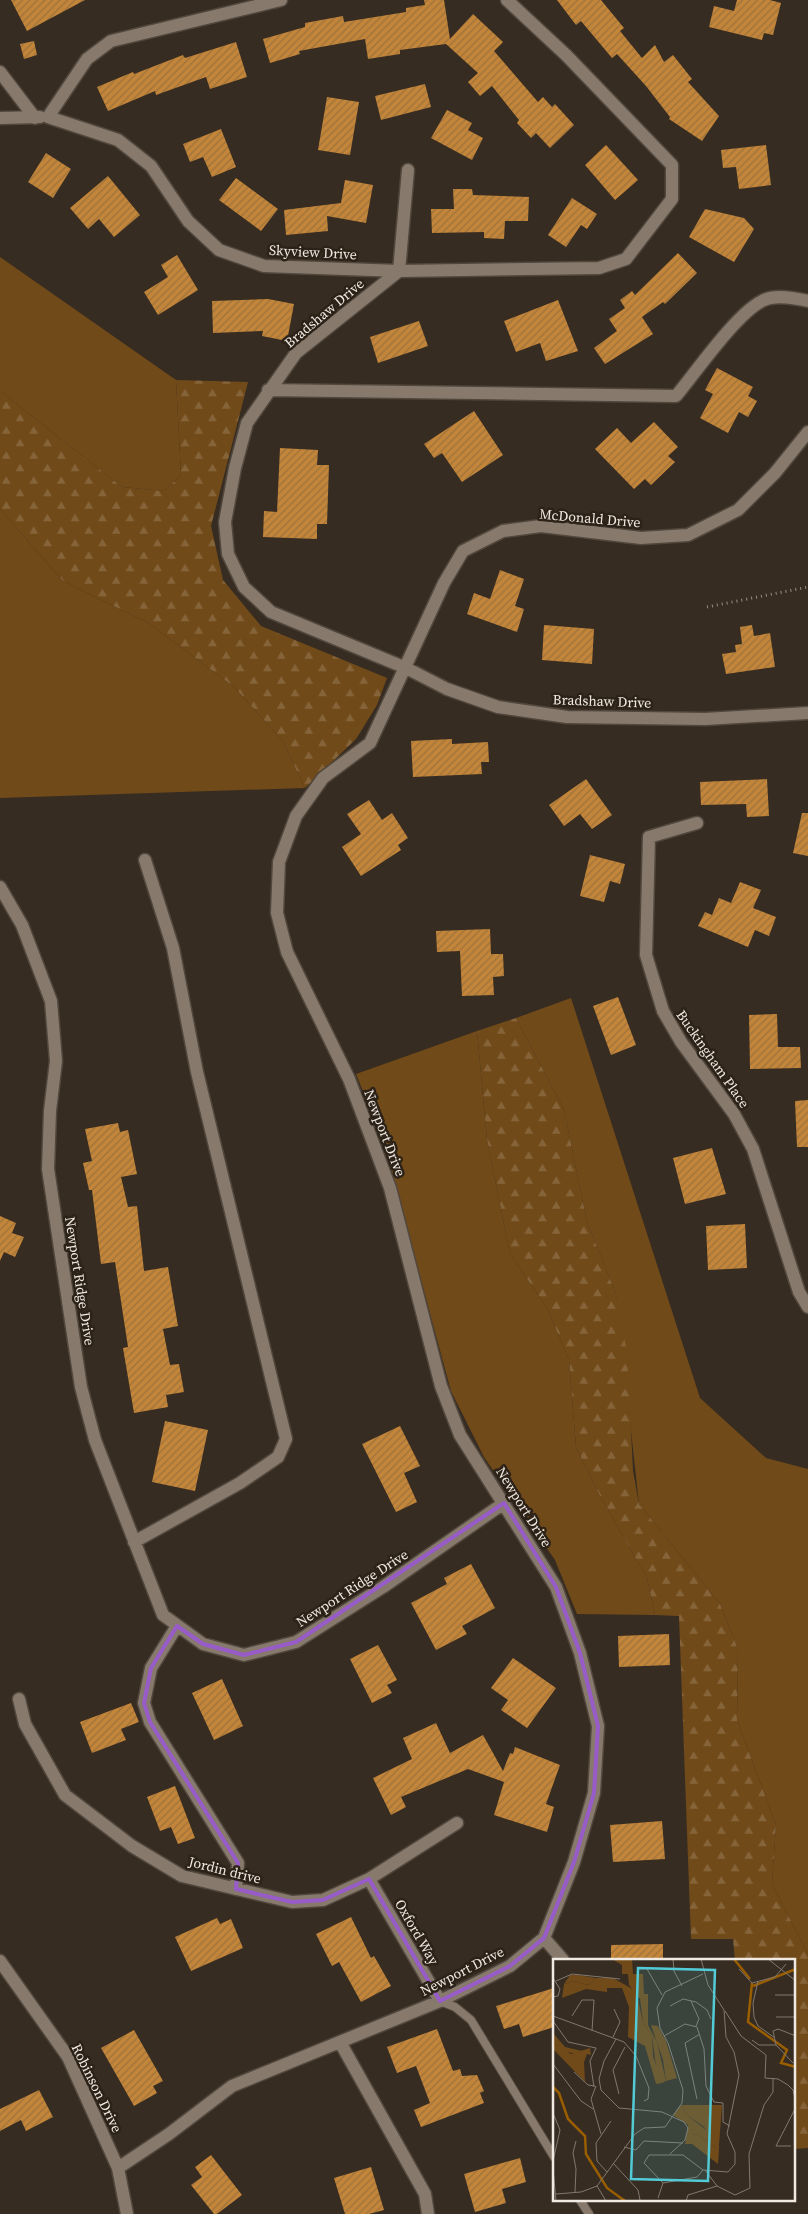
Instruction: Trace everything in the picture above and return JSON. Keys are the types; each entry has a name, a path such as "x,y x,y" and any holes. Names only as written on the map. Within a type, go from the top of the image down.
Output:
{"street":[{"path":"41,117 87,58 110,41 281,0"},
{"path":"408,170 399,271 599,268 626,259 672,199 672,165 566,55 507,0"},
{"path":"0,72 41,117"},
{"path":"0,118 41,117"},
{"name":"Skyview Drive","path":"41,117 118,140 151,166 188,221 218,250 264,266 399,271"},
{"name":"Bradshaw Drive","path":"399,271 296,354 268,390 247,424 235,468 225,522 228,554 244,587 271,612 406,668 447,689 498,707 567,717 705,719 808,713"},
{"path":"268,390 676,396 742,316 763,300 788,297 808,300"},
{"name":"McDonald Drive","path":"406,668 444,583 464,551 503,531 541,526 641,538 688,536 738,510 775,473 808,432"},
{"name":"Newport Drive","path":"118,2168 169,2134 232,2086 440,2001 510,1966 544,1938 574,1862 594,1794 598,1726 580,1653 556,1587 460,1435 440,1386 390,1188 349,1079 287,952 277,913 279,862 296,816 323,778 370,743 406,668"},
{"name":"Buckingham Place","path":"697,823 649,837 646,955 662,1011 681,1042 734,1114 753,1148 799,1292 808,1307"},
{"path":"134,1542 240,1483 278,1457 286,1439 197,1072 173,948 145,860"},
{"name":"Newport Ridge Drive","path":"0,887 22,925 51,1001 56,1061 50,1111 48,1170 81,1387 95,1440 163,1615 202,1644 244,1655 296,1642 383,1587 504,1503"},
{"path":"177,1626 151,1668 144,1703 150,1722 238,1863 236,1889"},
{"name":"Jordin drive","path":"19,1699 25,1724 66,1795 132,1846 182,1876 292,1902 323,1900 369,1879 457,1822"},
{"name":"Oxford Way","path":"369,1879 440,2001"},
{"path":"544,1938 563,1959"},
{"name":"Robinson Drive","path":"0,1961 68,2057 118,2168 127,2214"},
{"path":"340,2042 425,2194 428,2214"}],"lane":[{"path":"440,2001 455,2007 471,2020 553,2155"},
{"path":"581,2202 589,2214"}],"path":[{"path":"707,607 808,588"}],"highlighted area":[{"path":"504,1503 556,1587 580,1653 598,1726 594,1793 574,1862 544,1938 510,1966 440,2001 369,1879 323,1900 292,1902 236,1889 238,1863 150,1722 144,1703 151,1668 177,1626 203,1644 244,1655 296,1642"}],"green space":[{"path":"0,257 176,380 181,475 164,491 122,487 0,391"},
{"path":"176,380 248,382 211,526 223,580 261,626 387,678 377,705 356,739 305,788 282,740 234,687 150,624 63,581 0,509 0,391 122,487 164,491 181,475"},
{"path":"0,509 63,581 150,624 234,687 282,740 305,788 0,798"},
{"path":"571,998 700,1398 766,1458 808,1469 808,1954 772,1884 776,1825 737,1720 738,1649 720,1604 639,1504 616,1294 587,1222 564,1110 516,1018"},
{"path":"516,1018 564,1110 587,1222 616,1294 627,1353 633,1471 639,1504 720,1604 738,1649 737,1720 776,1825 772,1884 808,1954 808,2148 796,2149 796,1959 735,1959 733,1939 691,1939 679,1616 655,1615 647,1578 600,1496 576,1447 569,1360 547,1308 510,1254 487,1139 477,1031"},
{"path":"477,1031 487,1139 510,1254 547,1308 569,1360 576,1447 600,1496 647,1578 655,1615 577,1614 555,1560 484,1457 451,1391 384,1143 356,1074"}],"building":[{"path":"11,0 85,0 27,31"},
{"path":"424,0 444,0 450,39 473,14 503,42 494,51 538,102 543,97 552,107 555,104 574,125 550,148 536,133 531,138 517,123 519,120 492,86 480,96 468,82 478,73 446,44 400,50 400,54 368,59 365,39 299,51 300,54 270,63 263,39 305,27 305,23 343,16 344,22 406,12 406,8 425,5"},
{"path":"557,0 601,0 624,28 620,31 642,58 655,45 664,62 673,55 692,79 688,82 719,116 702,141 669,119 670,117 646,86 617,54 612,58 581,21 576,25"},
{"path":"737,0 770,0 781,3 773,35 764,33 762,40 709,27 714,6 734,11"},
{"path":"34,41 37,55 24,59 20,44"},
{"path":"236,42 247,77 210,89 206,77 156,95 155,91 108,111 97,87 133,72 134,74 183,55 185,58"},
{"path":"425,84 431,107 381,120 375,96"},
{"path":"327,97 359,102 350,155 318,150"},
{"path":"447,110 472,123 468,130 483,138 472,160 431,138"},
{"path":"221,129 236,167 212,177 203,157 190,162 183,144"},
{"path":"606,145 638,180 615,200 585,165"},
{"path":"766,145 771,185 739,189 736,167 723,168 721,150"},
{"path":"46,153 71,169 53,198 28,182"},
{"path":"108,176 140,215 114,237 99,219 88,229 70,208"},
{"path":"236,178 278,209 261,231 219,200"},
{"path":"345,180 373,185 366,223 327,216 328,231 286,235 284,210 341,203"},
{"path":"453,189 472,189 473,195 529,197 528,221 505,221 504,239 484,238 484,232 432,233 431,209 454,209"},
{"path":"572,198 597,214 587,229 581,225 566,247 548,235"},
{"path":"705,209 744,218 754,229 734,262 689,237"},
{"path":"678,253 697,273 665,304 663,302 642,317 653,334 605,364 594,348 617,331 609,319 625,308 620,300 632,291 635,295"},
{"path":"177,255 198,290 158,315 144,292 168,277 161,265"},
{"path":"268,299 294,304 287,341 262,336 263,331 213,333 212,301"},
{"path":"558,300 578,351 546,361 540,343 516,352 504,321"},
{"path":"419,321 428,346 378,363 370,337"},
{"path":"717,368 753,387 748,396 757,401 748,417 739,412 728,433 700,418 713,394 705,390"},
{"path":"474,411 503,455 462,482 442,453 434,458 424,444"},
{"path":"654,422 678,447 668,456 675,462 651,485 645,479 634,489 595,449 617,428 631,443"},
{"path":"280,448 318,450 317,465 329,465 327,524 317,524 317,539 263,537 264,511 277,512"},
{"path":"500,570 524,579 515,606 524,609 517,632 467,614 474,593 490,599"},
{"path":"544,625 594,629 592,664 542,660"},
{"path":"752,625 754,636 770,633 775,667 726,674 722,654 736,652 735,645 742,644 740,627"},
{"path":"452,739 452,744 488,742 489,762 481,762 482,774 413,777 411,741"},
{"path":"586,779 612,815 592,829 580,814 564,826 549,805"},
{"path":"767,779 769,816 747,817 746,804 701,805 700,782"},
{"path":"369,800 382,820 392,813 408,838 398,845 401,850 361,876 342,847 361,834 347,814"},
{"path":"802,813 808,813 808,856 793,853"},
{"path":"590,855 625,864 620,884 610,881 604,902 580,896"},
{"path":"740,882 761,890 753,908 776,917 769,936 755,930 748,947 698,926 705,912 712,915 719,898 731,903"},
{"path":"490,929 491,954 503,954 504,976 493,977 494,995 462,996 460,951 437,952 436,931"},
{"path":"618,997 636,1045 611,1055 593,1006"},
{"path":"777,1014 778,1047 800,1047 801,1068 750,1069 749,1015"},
{"path":"808,1100 808,1147 797,1147 795,1101"},
{"path":"118,1123 120,1132 128,1130 137,1174 121,1177 128,1207 137,1206 144,1271 168,1267 178,1326 163,1329 170,1365 179,1364 184,1392 166,1395 168,1407 134,1413 123,1348 128,1347 115,1262 101,1264 92,1190 89,1190 83,1163 92,1161 85,1129"},
{"path":"712,1148 726,1194 685,1204 673,1158"},
{"path":"0,1216 16,1223 12,1233 24,1237 15,1257 4,1252 0,1261"},
{"path":"745,1224 747,1268 708,1270 706,1226"},
{"path":"165,1421 208,1430 195,1491 152,1482"},
{"path":"400,1426 420,1466 404,1473 417,1502 396,1512 362,1444"},
{"path":"471,1564 495,1608 462,1626 467,1634 436,1650 411,1603 447,1584 444,1578"},
{"path":"669,1634 670,1665 619,1667 618,1636"},
{"path":"378,1645 397,1680 387,1685 392,1693 372,1703 350,1659"},
{"path":"513,1658 556,1688 527,1728 501,1710 508,1700 491,1688"},
{"path":"222,1679 243,1726 214,1740 192,1693"},
{"path":"131,1703 139,1722 121,1729 126,1740 92,1753 80,1722"},
{"path":"436,1723 450,1753 483,1735 503,1771 510,1753 513,1754 515,1747 560,1765 546,1804 554,1807 547,1832 494,1815 504,1782 468,1769 401,1797 406,1807 391,1815 373,1778 412,1759 403,1738"},
{"path":"175,1786 195,1838 178,1844 171,1827 160,1831 147,1797"},
{"path":"662,1821 665,1859 613,1862 610,1825"},
{"path":"351,1917 371,1958 374,1956 391,1986 361,2002 339,1962 332,1966 316,1934"},
{"path":"217,1918 220,1924 231,1919 243,1948 191,1971 175,1937"},
{"path":"663,1944 663,1959 611,1959 611,1945"},
{"path":"553,1988 553,2027 523,2037 519,2024 504,2029 496,2006"},
{"path":"437,2029 453,2071 460,2069 462,2076 477,2075 484,2091 480,2093 484,2103 421,2127 414,2110 430,2103 416,2066 397,2073 387,2047"},
{"path":"134,2030 163,2081 153,2086 157,2093 134,2106 101,2048"},
{"path":"39,2090 53,2117 26,2131 21,2120 0,2131 0,2109"},
{"path":"211,2155 242,2195 217,2214 214,2214 191,2185 202,2177 195,2167"},
{"path":"520,2158 526,2182 502,2189 506,2203 475,2212 464,2174"},
{"path":"371,2167 384,2210 369,2214 345,2214 334,2178"}]}
